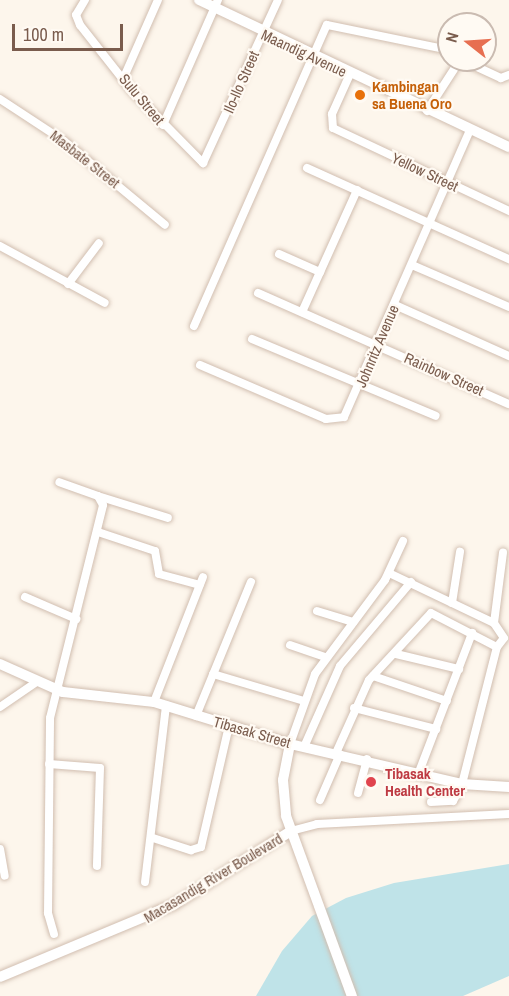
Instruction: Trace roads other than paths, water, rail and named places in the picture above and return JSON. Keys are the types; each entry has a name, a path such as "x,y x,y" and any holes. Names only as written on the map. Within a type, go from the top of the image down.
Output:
{"street":[{"name":"Sulu Street","path":"85,0 77,20 163,125 203,163"},
{"path":"124,77 158,0"},
{"name":"Maandig Avenue","path":"199,0 215,4 262,33 311,57 509,147"},
{"name":"Ilo-Ilo Street","path":"203,163 278,0"},
{"path":"163,125 215,4"},
{"path":"194,326 311,57 332,24 437,47"},
{"path":"427,111 453,72"},
{"path":"488,72 501,78 509,75"},
{"name":"Yellow Street","path":"350,74 331,120 341,133 509,211"},
{"name":"Masbate Street","path":"0,99 64,141 165,225"},
{"name":"Johnritz Avenue","path":"200,365 334,420 347,413 470,130"},
{"path":"307,168 509,259"},
{"path":"302,312 357,190"},
{"path":"68,284 99,243"},
{"path":"0,246 105,303"},
{"path":"279,254 320,272"},
{"path":"412,265 509,307"},
{"name":"Rainbow Street","path":"258,294 509,404"},
{"path":"395,305 509,356"},
{"path":"252,339 436,416"},
{"path":"58,482 168,519"},
{"path":"54,934 48,913 49,764 56,689 98,532 101,498"},
{"path":"98,532 155,551 159,574 202,581 154,702"},
{"path":"351,996 291,831 283,792 290,744 304,701 325,657 389,573 403,542"},
{"path":"452,603 460,552"},
{"path":"494,623 503,553"},
{"path":"389,573 494,623 507,637 497,647 462,784 453,801 431,802"},
{"path":"196,716 251,582"},
{"path":"304,747 340,666 411,582"},
{"path":"25,597 76,619"},
{"path":"316,611 352,622"},
{"path":"320,800 354,708 373,676 435,612 497,647"},
{"path":"419,772 472,633"},
{"path":"290,645 325,657"},
{"path":"396,654 459,669"},
{"name":"Tibasak Street","path":"0,664 56,689 154,702 290,744 367,759 462,784 509,787"},
{"path":"213,674 304,701"},
{"path":"373,676 447,701"},
{"path":"0,707 38,681"},
{"path":"145,882 153,838 166,705"},
{"path":"354,708 436,729"},
{"path":"153,838 191,850 201,847 230,726"},
{"path":"358,793 367,759"},
{"path":"49,764 100,768 97,866"},
{"path":"291,831 317,824 509,814"},
{"name":"Macasandig River Boulevard","path":"0,977 173,905 291,831"},
{"path":"0,849 5,876"}],"water":[{"path":"509,864 509,976 463,996 256,996 282,951 312,916 346,898 394,883"}],"place":[{"name":"Kambingan sa Buena Oro","path":"360,95"},
{"name":"Tibasak Health Center","path":"371,782"}]}
